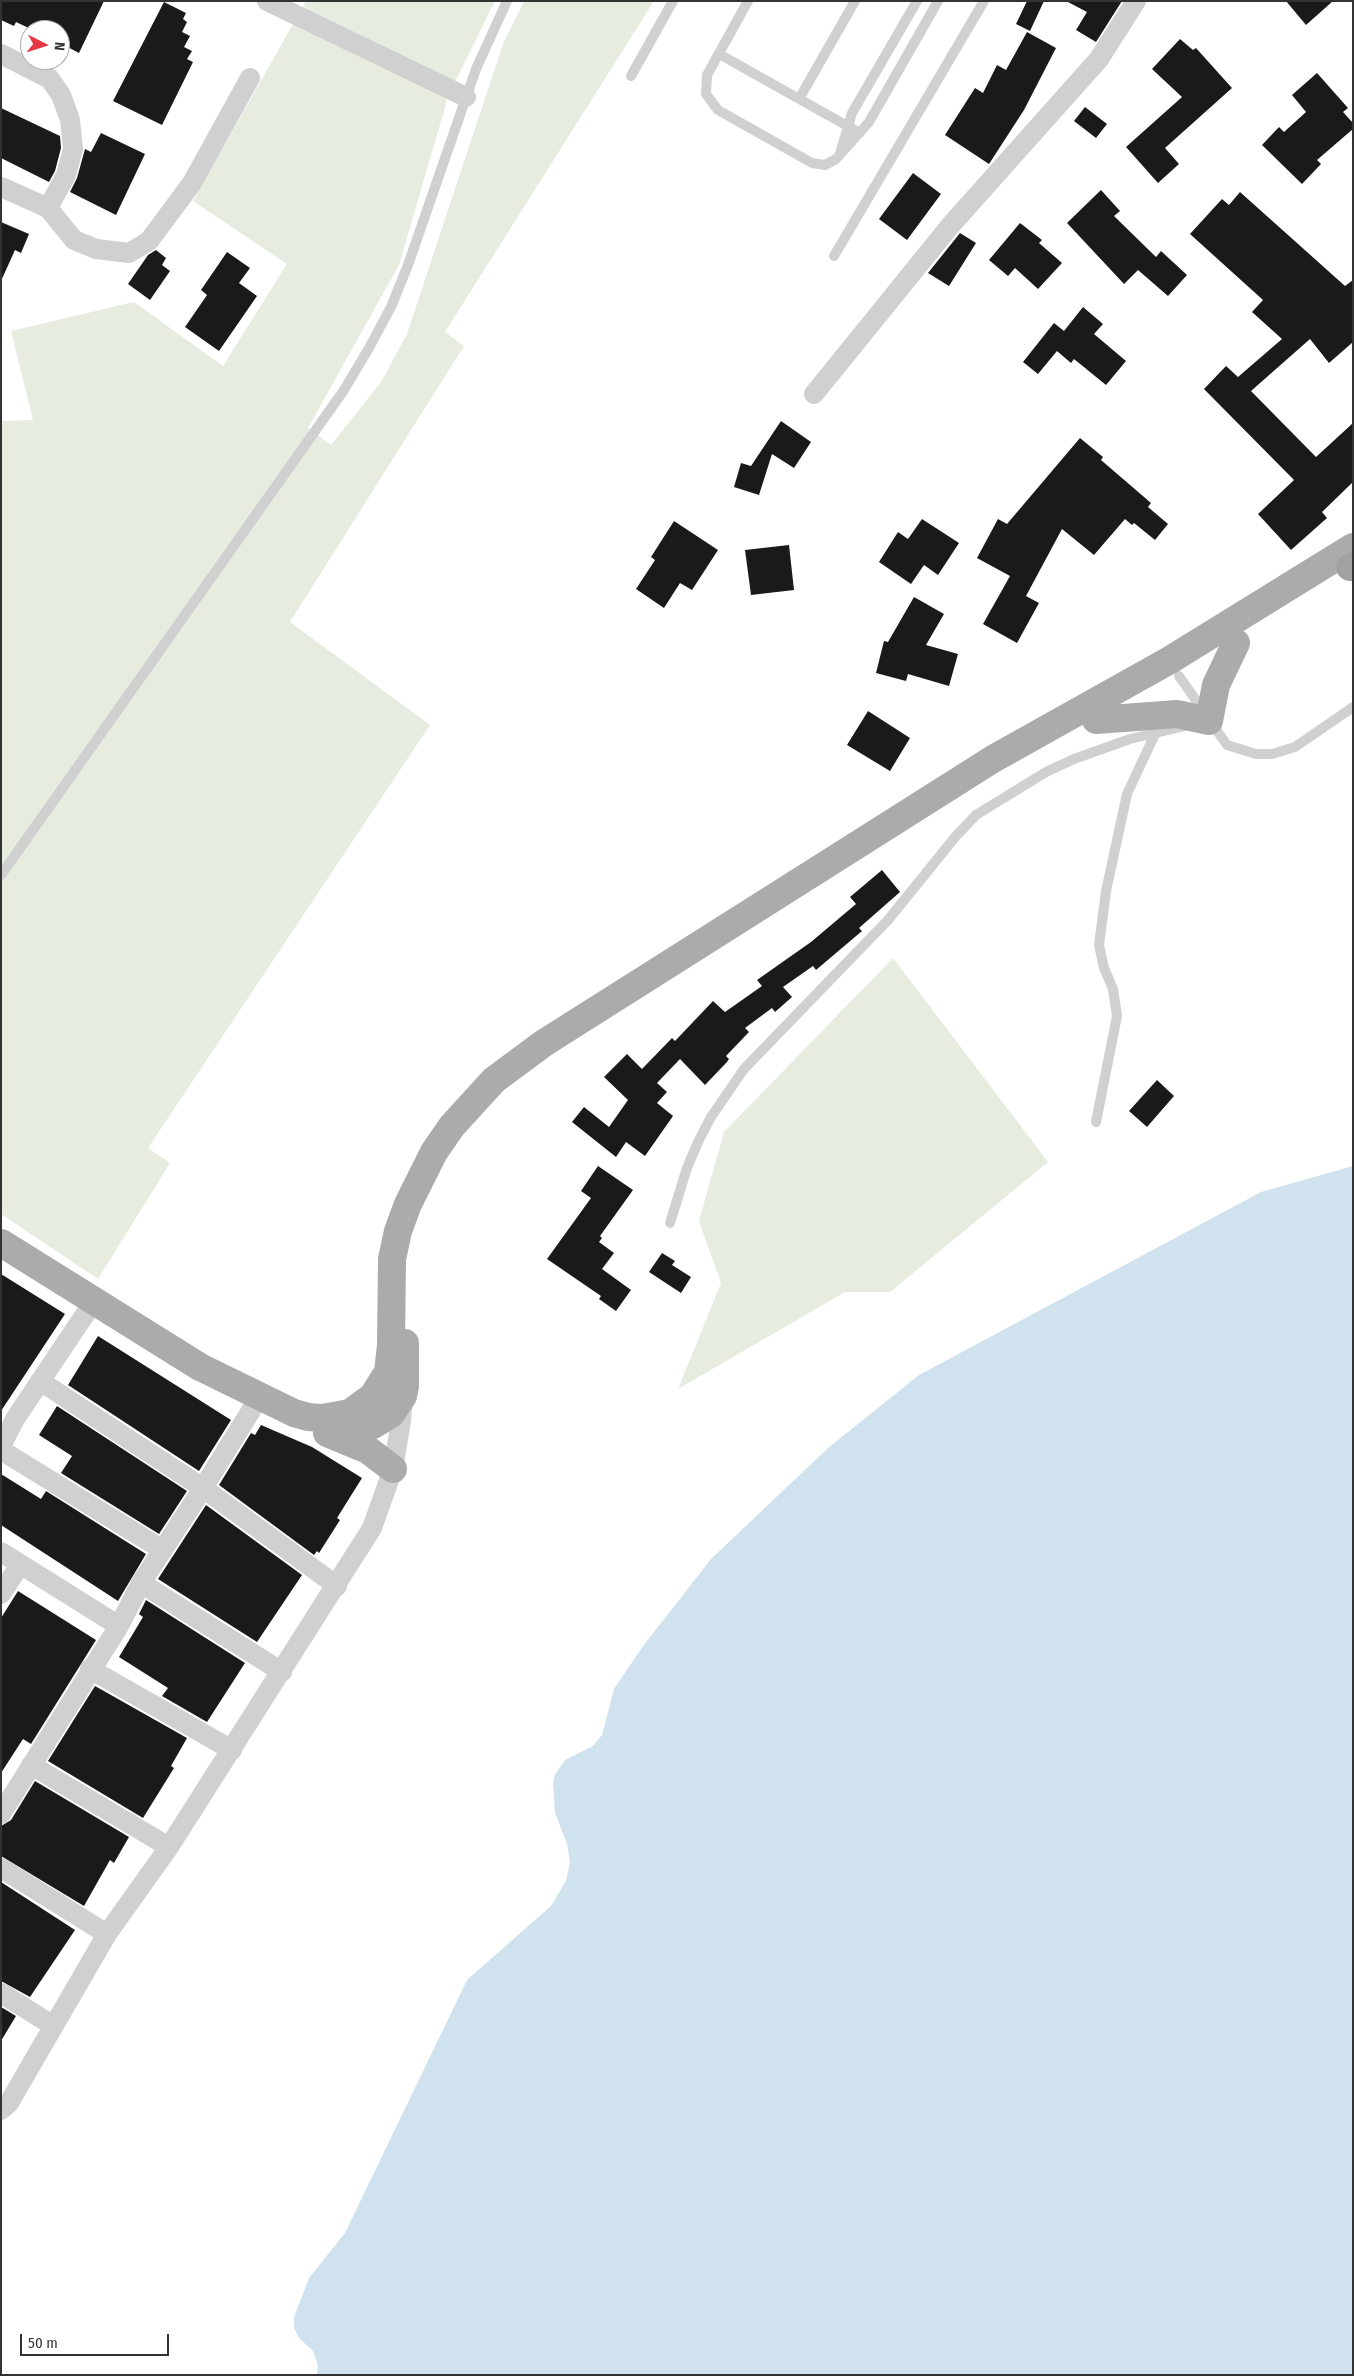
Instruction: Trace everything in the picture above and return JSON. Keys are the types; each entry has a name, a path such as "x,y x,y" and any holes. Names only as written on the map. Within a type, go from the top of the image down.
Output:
{"main road":[{"path":"323,1431 343,1430 378,1423 391,1414 398,1381 406,1260 415,1218 423,1198 446,1157 460,1136 495,1097 531,1068 768,920 997,772 1179,676 1236,643 1352,561"},
{"path":"398,1381 391,1346 392,1259 398,1231 420,1177 452,1126 494,1080 544,1043 993,759 1352,561"},
{"path":"1096,720 1177,714 1209,721 1216,685 1236,643"},
{"path":"1,1243 200,1367 294,1412 322,1418 350,1413 362,1406 378,1390 398,1381"},
{"path":"200,1367 252,1408 285,1424 323,1431 368,1450 394,1470"}],"street":[{"path":"267,1 466,97"},
{"path":"814,394 950,226 1099,59 1136,1"},
{"path":"1,54 50,79 61,95 70,120 73,149 66,175 48,208"},
{"path":"1,187 48,208 74,240 96,249 129,252 149,241 192,183 250,78"},
{"path":"1,1446 8,1415 40,1381 94,1301"},
{"path":"40,1381 203,1488 337,1586"},
{"path":"1,2110 9,2103 52,2025 107,1934 169,1848 337,1586 372,1528 394,1470 401,1421 398,1381"},
{"path":"1,1814 118,1626 141,1583 252,1408"},
{"path":"1,1450 163,1550"},
{"path":"1,1552 118,1626"},
{"path":"1,1594 20,1565"},
{"path":"141,1583 282,1672"},
{"path":"90,1669 232,1750"},
{"path":"31,1765 169,1848"},
{"path":"1,1868 107,1934"},
{"path":"1,1993 52,2025"}],"lane":[{"path":"1,875 344,390 391,307 408,265 466,97 489,39 507,1"},
{"path":"631,76 673,1"},
{"path":"748,1 705,81 706,94 713,106 812,163 819,165 831,163 860,133 938,1"},
{"path":"799,99 855,1"},
{"path":"840,154 847,126 917,1"},
{"path":"834,256 984,1"},
{"path":"719,54 860,133"},
{"path":"1179,676 1227,745 1256,754 1272,754 1295,747 1353,707"},
{"path":"670,1223 687,1168 711,1117 744,1069 888,920 962,829 976,815 1046,772 1103,747 1156,732 1209,721"},
{"path":"1096,1122 1116,1029 1117,1016 1113,989 1104,968 1099,945 1106,891 1127,794 1156,732"}],"shaded area":[{"path":"306,1 495,1 449,94 399,265 308,428 331,445 381,382 407,334 503,44 524,1 654,1 445,332 464,346 290,622 430,725 148,1148 170,1163 98,1279 1,1214 1,421 33,420 11,331 134,302 223,366 287,264 193,201"},
{"path":"893,958 1048,1162 890,1292 845,1292 678,1389 721,1283 699,1221 724,1132"}],"water":[{"path":"1353,1166 1353,2375 317,2375 318,2365 313,2351 299,2338 294,2328 294,2317 309,2278 345,2233 467,1980 551,1906 566,1881 570,1862 567,1844 555,1813 553,1783 555,1774 565,1760 593,1746 602,1735 614,1689 643,1646 711,1559 828,1448 919,1375 1261,1192"}],"building":[{"path":"1,1 104,1 79,53 70,48 70,20 20,20 20,24 16,22 14,26 1,20"},
{"path":"1027,1 1044,1 1030,31 1016,24"},
{"path":"1066,1 1122,1 1096,42 1076,30 1087,12"},
{"path":"1286,1 1333,1 1306,25"},
{"path":"164,2 186,13 183,19 187,22 182,32 190,36 184,47 192,51 187,59 193,62 162,125 113,101"},
{"path":"1027,32 1056,48 1024,110 989,164 945,135 975,88 983,93 997,65 1006,70"},
{"path":"1180,39 1193,50 1196,48 1232,88 1165,148 1179,164 1158,183 1126,147 1182,97 1152,69"},
{"path":"1317,73 1348,108 1343,112 1353,123 1353,129 1317,160 1321,164 1302,184 1262,145 1279,127 1284,132 1306,112 1292,95"},
{"path":"1085,107 1107,124 1096,138 1074,121"},
{"path":"1,108 60,136 61,148 55,171 49,182 1,158"},
{"path":"101,133 145,154 116,215 70,192 77,178 85,149 91,152"},
{"path":"913,173 941,194 907,240 879,219"},
{"path":"1101,190 1120,211 1114,216 1156,257 1161,251 1187,275 1168,296 1138,270 1124,284 1067,223"},
{"path":"1240,192 1345,286 1353,280 1353,342 1329,363 1310,339 1251,391 1316,457 1353,423 1353,482 1322,512 1327,518 1291,550 1258,514 1294,480 1204,389 1226,366 1238,377 1282,339 1252,312 1263,300 1190,234 1222,199 1229,205"},
{"path":"1,222 29,234 21,253 15,250 1,281"},
{"path":"1020,223 1042,240 1039,243 1062,263 1038,289 1015,268 1008,276 989,260"},
{"path":"960,233 976,243 949,286 928,273"},
{"path":"156,250 166,258 162,265 170,271 150,300 128,284 148,255"},
{"path":"227,252 250,268 239,283 257,296 219,351 185,327 207,295 201,290"},
{"path":"1083,307 1103,324 1094,334 1126,361 1106,385 1074,359 1071,363 1057,351 1038,374 1023,362 1054,323 1064,331"},
{"path":"781,421 811,442 794,468 772,454 759,495 734,487 741,463 751,466"},
{"path":"1080,438 1103,457 1101,460 1151,503 1148,507 1168,524 1155,540 1134,523 1132,525 1125,519 1094,555 1062,529 1026,596 1039,603 1017,643 983,624 1010,576 977,558 998,519 1007,524"},
{"path":"922,519 959,543 938,575 924,565 911,584 879,562 898,532 908,539"},
{"path":"674,521 718,550 692,590 680,583 664,608 636,589 655,560 651,557"},
{"path":"789,545 794,590 751,595 745,550"},
{"path":"914,597 944,614 926,645 958,654 949,686 908,674 906,681 876,673 884,641 888,642"},
{"path":"868,711 910,738 890,771 847,745"},
{"path":"882,870 900,892 859,928 862,931 816,970 813,966 783,987 792,997 775,1012 772,1008 745,1028 749,1032 726,1056 729,1059 727,1062 705,1085 680,1059 657,1083 667,1092 657,1103 673,1116 645,1156 626,1142 616,1157 572,1122 584,1107 609,1127 628,1100 604,1077 627,1054 642,1069 672,1038 675,1041 713,1001 725,1012 762,986 757,980 811,942 856,904 850,897"},
{"path":"1157,1080 1174,1096 1147,1127 1129,1111"},
{"path":"598,1166 633,1190 600,1236 602,1238 599,1242 614,1253 602,1269 631,1290 616,1311 599,1299 601,1296 547,1259 591,1198 581,1191"},
{"path":"662,1253 675,1261 672,1265 691,1277 681,1293 649,1272"},
{"path":"1,1274 65,1314 1,1411"},
{"path":"98,1336 231,1420 199,1471 68,1385"},
{"path":"57,1406 187,1491 159,1534 61,1473 72,1456 39,1435"},
{"path":"261,1425 312,1447 362,1478 337,1518 340,1520 319,1553 317,1551 314,1555 219,1485 251,1433 255,1435"},
{"path":"1,1474 41,1499 46,1491 146,1554 118,1601 1,1525"},
{"path":"206,1505 302,1575 257,1642 158,1579"},
{"path":"18,1591 96,1640 31,1744 23,1739 1,1773 1,1618"},
{"path":"146,1600 245,1663 207,1722 162,1696 168,1688 119,1657 143,1617 139,1614"},
{"path":"95,1686 187,1738 171,1766 174,1768 143,1818 48,1761"},
{"path":"35,1781 129,1837 114,1863 110,1860 84,1906 1,1856 1,1826 11,1820"},
{"path":"1,1882 75,1930 30,1997 1,1981"},
{"path":"1,2007 16,2016 1,2041"}]}
